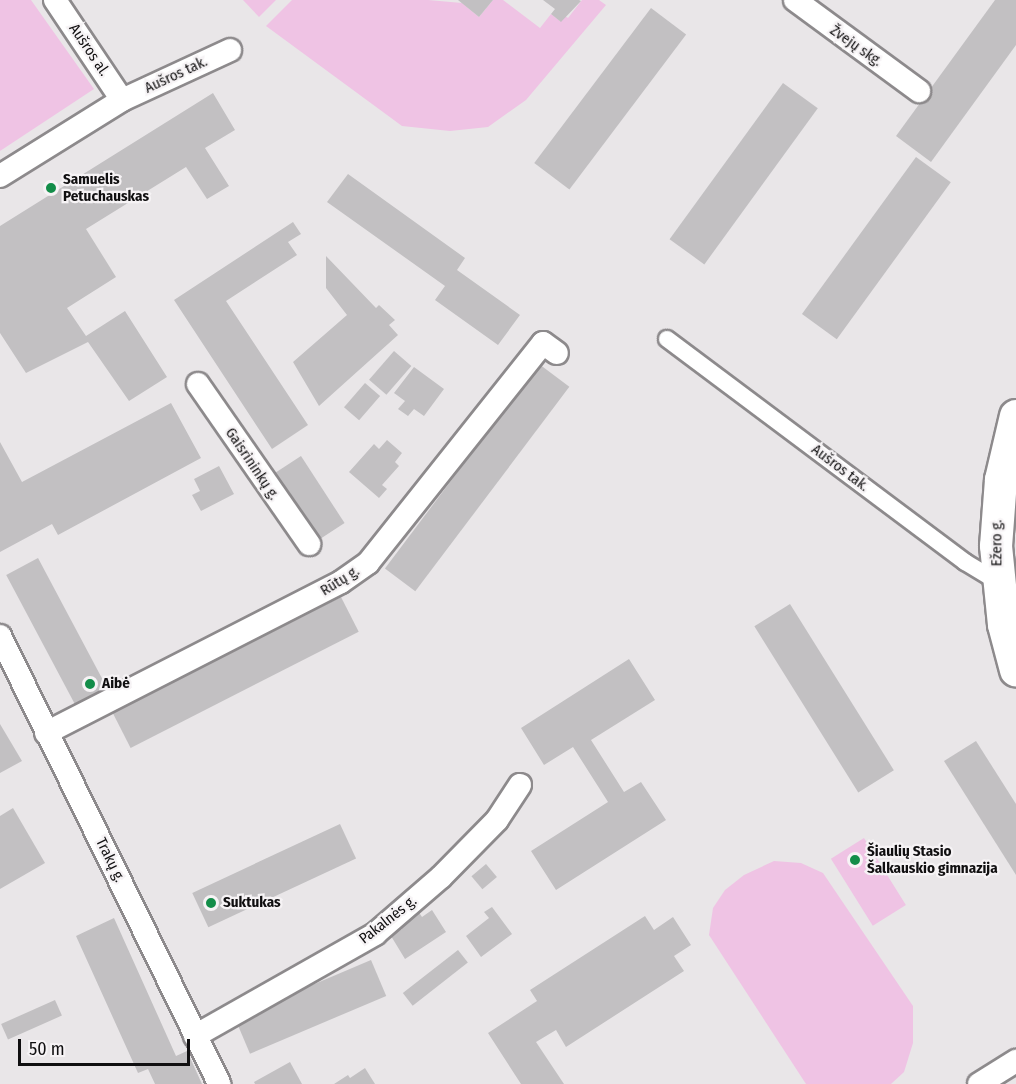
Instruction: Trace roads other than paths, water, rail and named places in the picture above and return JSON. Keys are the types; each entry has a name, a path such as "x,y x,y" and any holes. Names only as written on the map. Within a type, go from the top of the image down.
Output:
{"main road":[{"name":"Ežero g.","path":"1016,416 997,512 1016,669"}],"street":[{"name":"Aušros al.","path":"55,0 122,100"},
{"name":"Žvejų skg.","path":"795,0 919,90"},
{"name":"Aušros tak.","path":"0,176 122,100 230,50"},
{"name":"Aušros tak.","path":"668,339 1007,588"},
{"name":"Rūtų g.","path":"46,733 331,588 368,563 543,344 557,353"},
{"name":"Gaisrininkų g.","path":"198,384 309,544"},
{"name":"Trakų g.","path":"0,636 219,1084"},
{"name":"Pakalnės g.","path":"195,1036 375,934 441,877 497,820 520,785"},
{"path":"979,1084 1016,1061"}],"place":[{"name":"Samuelis Petuchauskas","path":"51,188"},
{"name":"Aibė","path":"90,684"},
{"name":"Šiaulių Stasio Šalkauskio gimnazija","path":"855,860"},
{"name":"Suktukas","path":"211,903"}]}
